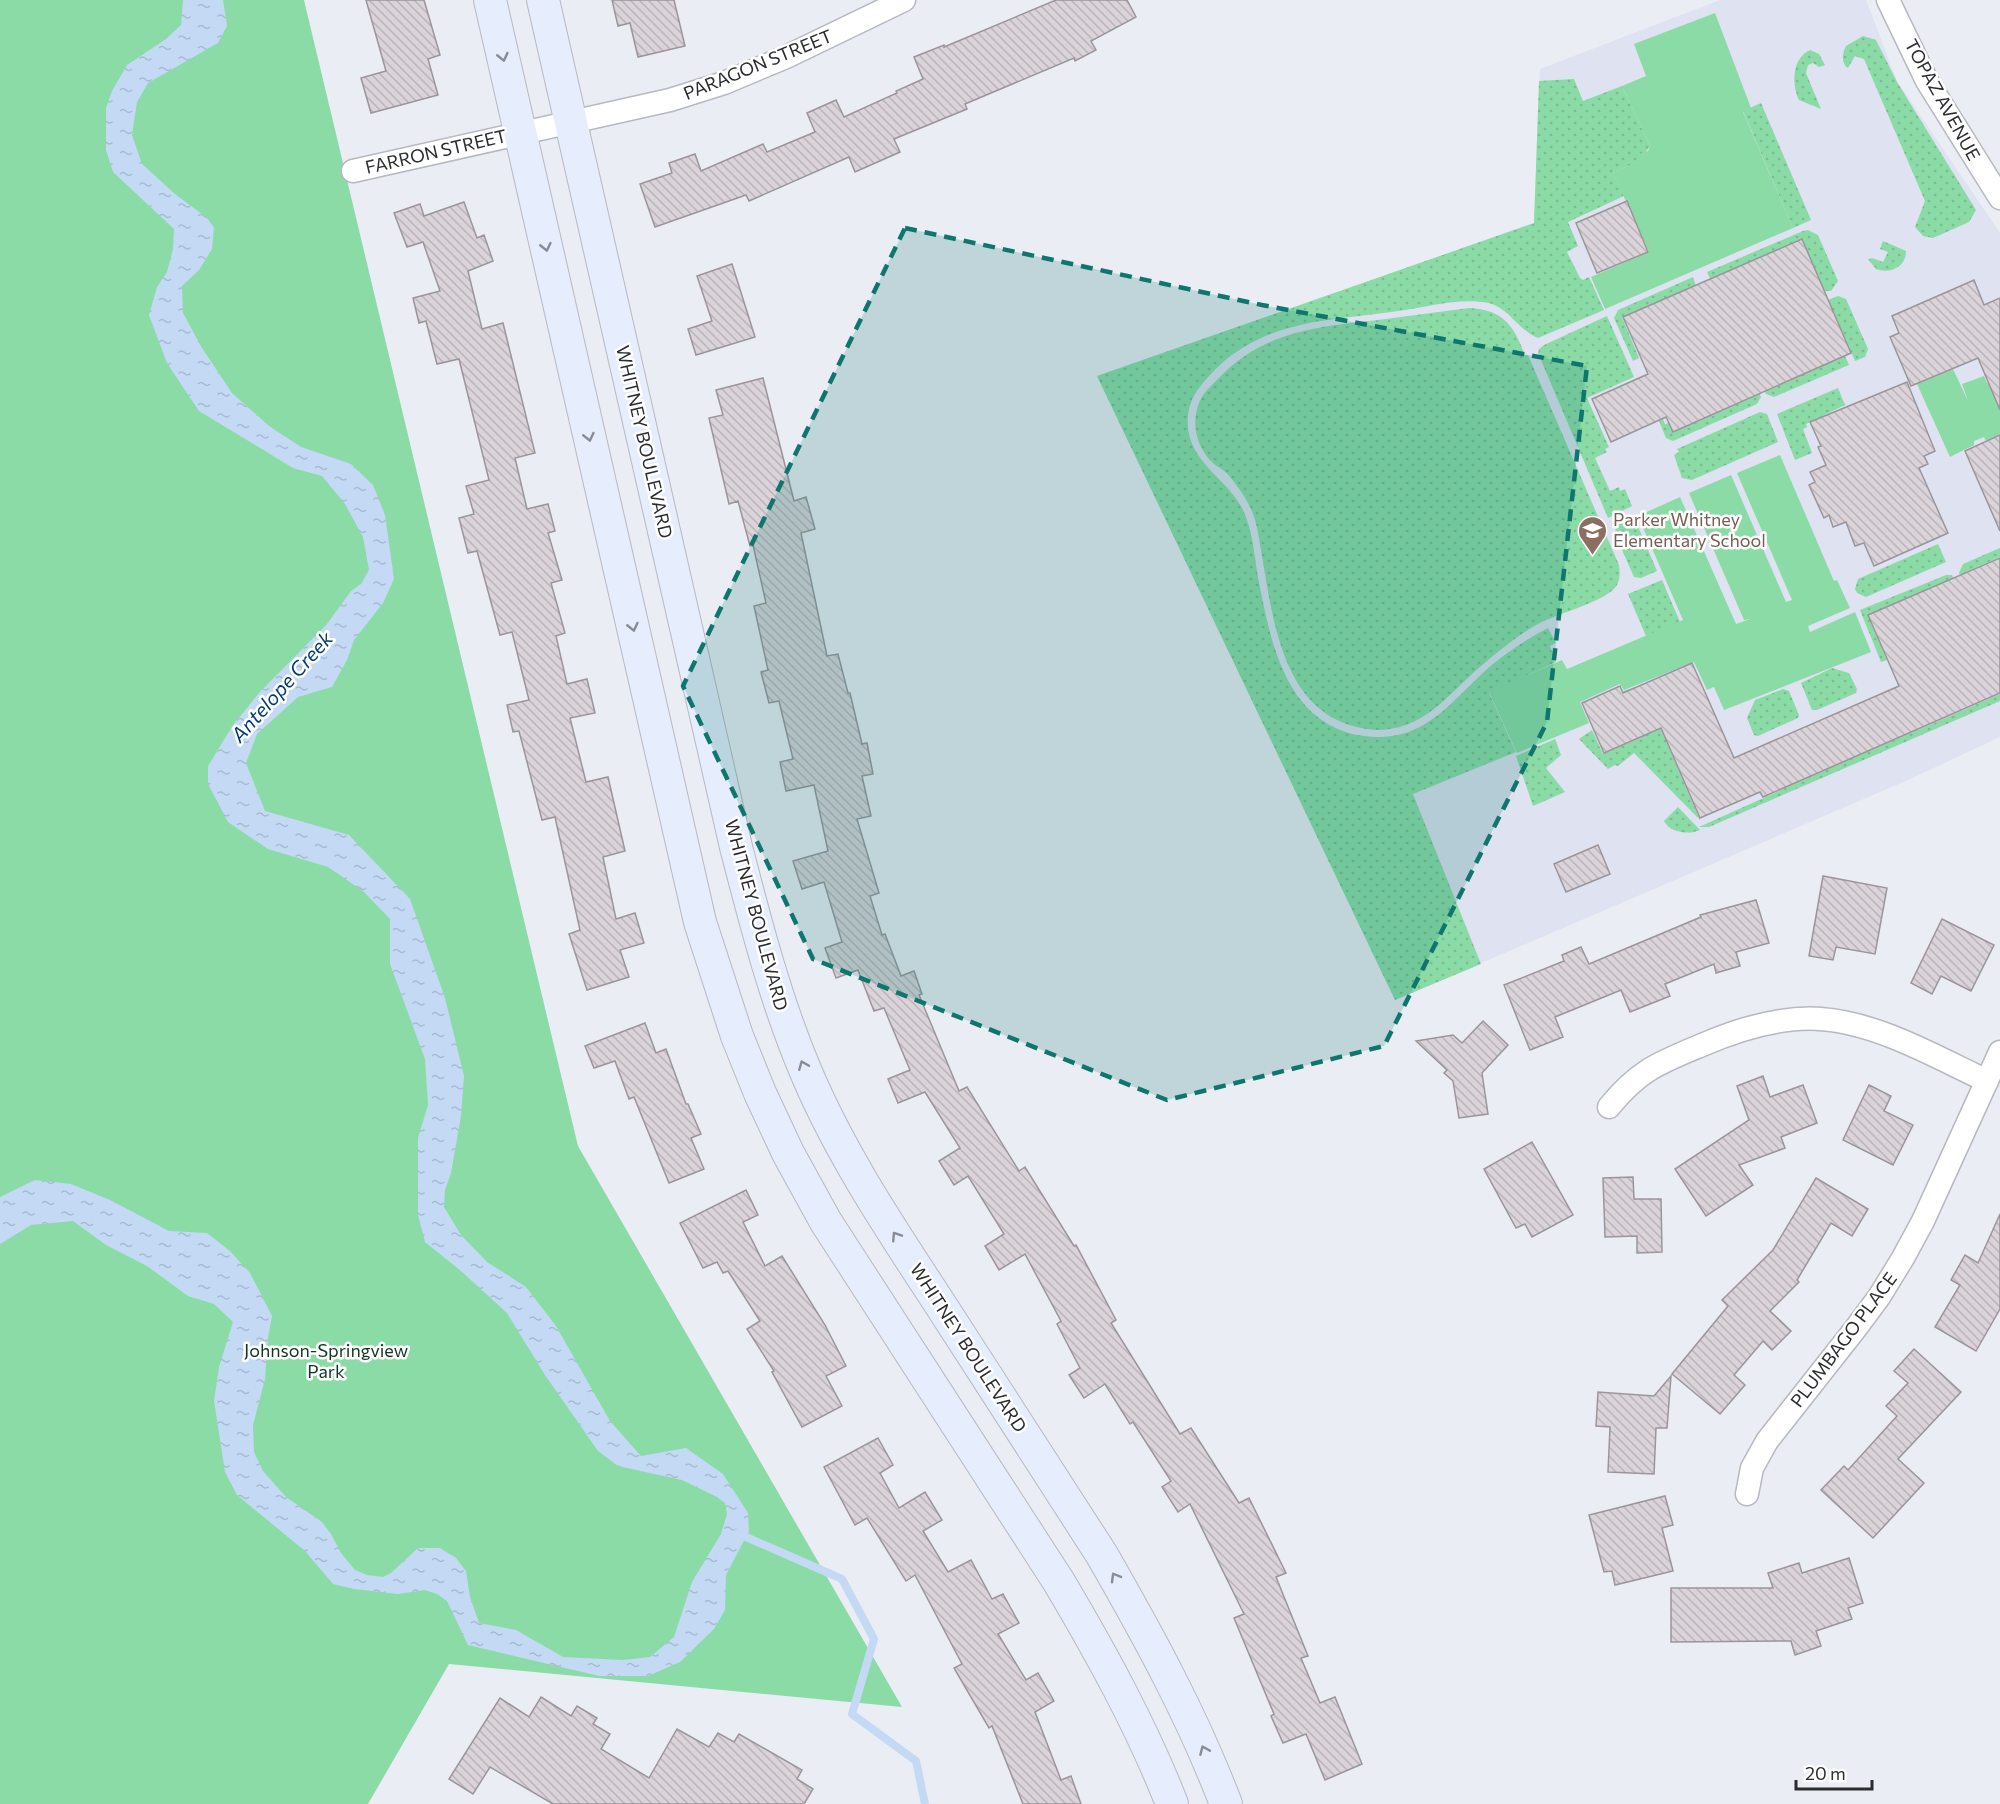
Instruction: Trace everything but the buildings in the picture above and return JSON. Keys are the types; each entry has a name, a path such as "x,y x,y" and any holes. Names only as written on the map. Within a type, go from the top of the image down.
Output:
{"street":[{"path":"490,0 698,912 717,980 737,1036 788,1153 826,1222 1059,1582 1119,1689 1172,1804"},
{"name":"WHITNEY BOULEVARD","path":"543,0 736,847 766,964 785,1019 834,1130 871,1197 1102,1555 1157,1651 1194,1726 1226,1804"},
{"name":"PARAGON STREET","path":"520,133 670,100 724,82 786,57 904,0"},
{"name":"TOPAZ AVENUE","path":"1888,0 1927,81 2000,198"},
{"name":"FARRON STREET","path":"353,171 520,133"},
{"path":"1609,1107 1625,1087 1641,1073 1662,1062 1758,1024 1792,1019 1821,1018 1882,1033 1987,1081"},
{"name":"PLUMBAGO PLACE","path":"1747,1494 1752,1468 1767,1441 1862,1320 1903,1258 1923,1221 2000,1052"}],"highlighted area":[{"path":"905,228 1262,305 1587,366 1547,722 1384,1046 1167,1100 813,959 683,686"}],"shaded area":[{"name":"Parker Whitney Elementary School","path":"1720,0 1866,0 1897,81 2000,233 2000,737 1908,780 1395,1000 1097,376 1534,223 1540,69"}],"green space":[{"name":"Johnson-Springview Park","path":"0,0 304,0 578,1146 902,1707 449,1664 368,1804 0,1804"},
{"path":"1715,13 1751,108 1743,112 1793,228 1605,309 1591,277 1649,252 1613,173 1638,161 1636,155 1648,151 1650,146 1622,86 1646,76 1634,44"},
{"path":"1863,36 1876,40 1897,82 1976,210 1969,222 1933,238 1923,236 1915,227 1925,201 1864,59 1855,56 1848,68 1843,61 1846,46"},
{"path":"1810,50 1819,54 1825,65 1819,67 1813,63 1808,65 1806,73 1821,109 1799,100 1795,87 1796,66 1804,54"},
{"path":"1574,79 1583,101 1622,86 1650,146 1639,161 1613,173 1624,196 1568,222 1578,246 1567,252 1580,278 1583,280 1589,277 1604,310 1538,338 1531,335 1496,306 1478,301 1444,303 1298,326 1251,343 1230,357 1200,386 1189,409 1188,427 1192,443 1208,468 1239,503 1249,525 1265,614 1281,665 1293,688 1308,708 1327,723 1351,733 1381,737 1399,735 1430,721 1493,664 1527,640 1548,628 1556,643 1550,646 1556,662 1489,693 1516,752 1413,794 1481,964 1395,1000 1097,376 1534,223 1539,81"},
{"path":"1761,103 1811,220 1793,228 1743,111"},
{"path":"1808,230 1818,235 1838,281 1831,291 1824,291 1802,239 1720,275 1712,283 1707,272"},
{"path":"1883,241 1906,251 1900,265 1886,271 1876,269 1868,259 1883,262 1888,252 1880,249"},
{"path":"1693,277 1696,286 1622,317 1639,358 1633,361 1614,318 1618,310"},
{"path":"1838,296 1846,299 1868,349 1865,357 1855,361 1828,300"},
{"path":"1469,308 1490,312 1505,321 1516,335 1525,355 1528,355 1619,565 1619,580 1617,585 1603,597 1544,621 1521,635 1420,719 1394,728 1379,730 1355,726 1331,717 1313,703 1299,685 1288,665 1274,619 1253,514 1245,497 1227,473 1214,464 1202,449 1196,432 1196,413 1203,395 1224,373 1240,359 1276,339 1316,328"},
{"path":"1607,316 1634,377 1587,398 1609,447 1605,449 1607,452 1595,458 1610,491 1619,487 1620,491 1625,489 1632,506 1608,518 1538,353 1544,345"},
{"path":"1750,346 1769,390 1845,356 1849,365 1774,397 1766,394 1746,351"},
{"path":"1953,369 1968,401 1962,384 1984,376 1987,383 2000,377 2000,435 1986,441 1984,437 1974,441 1974,445 1950,457 1917,384"},
{"path":"1756,385 1761,397 1757,404 1673,441 1666,438 1655,411 1659,410 1665,424 1669,423 1673,432 1754,396 1751,387"},
{"path":"1838,388 1845,405 1806,424 1807,427 1803,429 1812,453 1795,460 1777,414"},
{"path":"1760,412 1767,414 1778,442 1692,480 1682,478 1674,455 1679,452 1677,449"},
{"path":"1780,455 1834,581 1837,580 1850,608 1808,626 1810,632 1855,612 1871,652 1724,710 1714,687 1707,690 1694,662 1624,690 1620,684 1580,702 1589,723 1517,753 1489,692 1562,660 1567,669 1683,620 1638,516 1680,497 1736,624 1750,619 1744,620 1689,493 1731,475 1786,602 1792,600 1737,473"},
{"path":"1634,517 1657,571 1641,578 1634,577 1615,534 1616,525"},
{"path":"1938,544 1946,562 1866,597 1857,593 1855,589 1858,579"},
{"path":"2000,548 2000,557 1966,572 1999,644 1995,646 1959,573 1963,564"},
{"path":"1946,575 1952,575 1957,587 1868,615 1887,660 1881,662 1860,610"},
{"path":"1662,580 1680,622 1646,636 1628,594"},
{"path":"1832,668 1849,673 1857,689 1856,693 1817,710 1812,710 1801,683"},
{"path":"1642,685 1700,820 1634,753 1618,766 1615,765 1608,769 1579,739 1592,730 1603,754 1642,737 1623,691"},
{"path":"1783,689 1789,691 1799,715 1798,718 1758,736 1754,735 1747,718 1755,700"},
{"path":"2000,694 2000,701 1709,827 1699,827 1916,727 1918,730"},
{"path":"1555,739 1561,755 1546,768 1565,792 1533,806 1516,756"},
{"path":"1678,807 1700,830 1680,832 1667,825 1664,821"}],"water":[{"name":"Antelope Creek","path":"183,0 223,0 227,26 218,43 148,83 137,102 132,135 142,164 175,194 207,218 214,228 212,249 199,270 182,286 183,313 202,348 232,393 269,426 301,447 351,464 373,485 385,515 394,579 383,603 354,640 347,660 332,687 298,697 257,734 246,763 265,811 349,835 410,899 445,998 464,1076 461,1116 451,1173 445,1190 444,1207 461,1235 487,1262 526,1287 556,1326 610,1421 641,1456 686,1448 723,1474 748,1513 749,1531 726,1575 725,1610 714,1629 680,1662 648,1676 599,1676 468,1645 447,1601 437,1594 425,1590 398,1594 333,1584 305,1551 237,1495 225,1472 214,1401 219,1367 233,1322 214,1304 188,1296 147,1266 106,1245 73,1221 31,1225 0,1244 0,1197 35,1180 71,1184 110,1200 169,1231 207,1233 230,1251 250,1273 272,1316 265,1379 253,1425 254,1452 263,1471 286,1497 322,1522 341,1553 355,1570 367,1575 383,1577 391,1573 418,1548 440,1548 456,1558 466,1571 470,1597 479,1623 516,1630 563,1657 623,1660 650,1657 674,1637 692,1582 721,1534 727,1514 725,1503 682,1480 618,1466 598,1451 545,1375 507,1313 425,1242 418,1215 418,1138 428,1105 425,1059 390,964 390,919 363,891 328,867 268,849 228,822 208,784 208,766 233,725 259,693 327,624 351,591 361,584 369,570 363,537 345,504 322,476 293,468 199,411 167,363 149,315 157,287 167,272 173,249 174,229 113,172 106,150 106,108 112,91 127,65 166,39 181,25"}],"waterway":[{"path":"737,1533 842,1579 874,1639 852,1714 916,1761 925,1804"}],"place":[{"name":"Parker Whitney Elementary School","path":"1592,556"}]}
